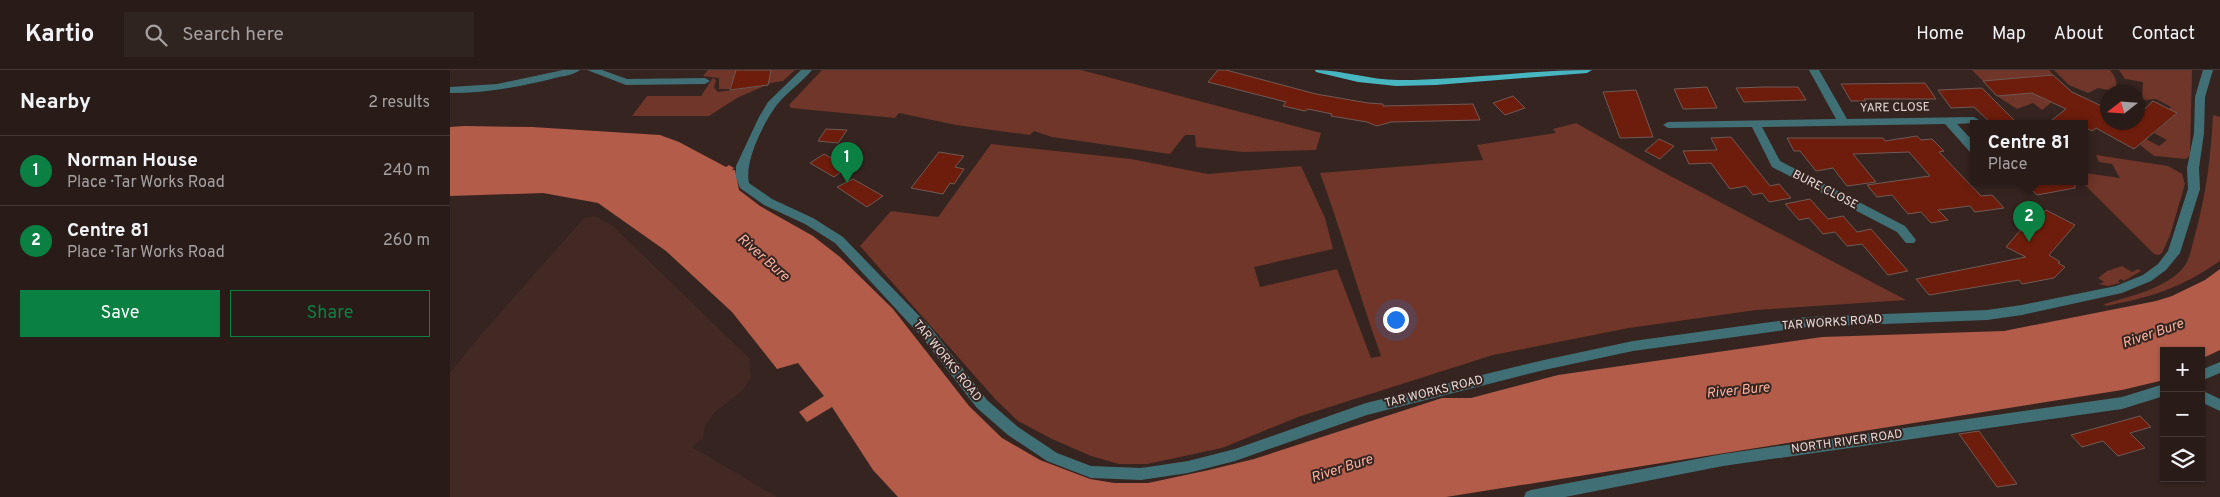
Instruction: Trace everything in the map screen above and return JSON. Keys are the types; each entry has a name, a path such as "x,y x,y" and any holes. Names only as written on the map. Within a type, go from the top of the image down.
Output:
{"main road":[{"path":"1320,70 1358,79 1396,83 1587,70"}],"street":[{"path":"450,90 497,87 538,80 575,70"},
{"path":"592,70 626,82 705,81"},
{"name":"TAR WORKS ROAD","path":"807,70 772,104 764,117 744,160 742,177 744,185 768,202 809,221 839,240 926,332 982,404 1013,432 1052,457 1091,472 1141,474 1188,467 1235,456 1366,409 1544,364 1633,346 1807,322 1987,315 2022,310 2118,290 2147,278 2162,267 2174,253 2194,189 2200,97 2208,70"},
{"path":"1668,125 1843,122 1814,70"},
{"name":"YARE CLOSE","path":"1843,122 1970,120"},
{"name":"YARE CLOSE","path":"1948,121 1970,145"},
{"name":"BURE CLOSE","path":"1756,124 1776,164 1901,229 1910,240"},
{"path":"1685,125 1689,136"},
{"path":"2205,374 2220,367"},
{"name":"NORTH RIVER ROAD","path":"1531,497 1722,460 2122,403 2160,391"},
{"path":"2205,398 2220,405"}],"shaded area":[{"path":"708,70 736,70 730,89 719,89 719,78 703,76"},
{"path":"771,70 795,70 783,81 767,85"},
{"path":"822,70 1081,70 1321,133 1316,150 1243,152 1196,147 1195,135 1185,135 1170,154 1052,137 1034,131 1030,135 956,125 899,113 895,118 791,108 789,105"},
{"path":"1972,70 2049,70 2053,75 1983,81"},
{"path":"2054,70 2110,70 2116,80 2116,85 2100,85 2100,88 2088,93 2069,85"},
{"path":"2119,70 2192,70 2190,155 2186,159 2154,156 2140,145 2146,139 2159,146 2167,140 2154,133 2177,113 2169,109 2171,107 2156,99 2145,100 2145,85 2143,85 2143,82 2125,79"},
{"path":"713,78 716,80 714,88 718,92 766,85 737,98 709,116 632,116 647,96 701,96"},
{"path":"2044,92 2052,102 2042,110 2033,103 2017,109 1997,96"},
{"path":"2213,115 2220,117 2220,261 2179,285 2152,295 2106,306 2104,304 2135,295 2167,281 2185,265 2192,248 2205,191"},
{"path":"1576,123 1661,171 1906,300 1756,310 1629,328 1493,355 1298,417 1222,448 1147,464 1119,464 1091,456 1052,439 1018,421 996,400 860,246 891,211 938,217 991,144 1131,159 1208,174 1301,166 1325,218 1333,249 1254,267 1260,287 1337,269 1371,358 1381,356 1320,173 1483,160 1477,145 1556,133 1553,129"},
{"path":"2096,155 2168,166 2182,174 2185,184 2170,235 2162,253 2154,254 2085,185 2088,185 2088,173 2120,178 2112,164 2099,162"},
{"path":"595,216 612,225 749,358 751,377 743,390 715,412 705,425 703,438 692,447 777,497 450,497 450,373 478,338 584,218"},
{"path":"2122,266 2132,272 2138,269 2141,271 2124,281 2121,279 2118,281 2120,283 2108,286 2099,284 2104,282 2098,278 2107,271"}],"water":[{"name":"River Bure","path":"450,127 532,127 660,135 679,142 726,167 729,165 734,168 732,170 735,170 739,190 760,206 813,236 840,257 893,309 969,406 1002,438 1040,460 1090,479 1114,483 1148,483 1209,470 1254,459 1442,398 1471,398 1558,375 1822,337 2004,331 2156,301 2172,296 2205,280 2220,269 2220,350 2205,357 2205,347 2160,347 2160,381 2122,390 1446,497 898,497 873,470 832,407 807,422 799,412 824,396 798,363 777,369 732,312 666,251 598,203 543,193 450,196"}],"building":[{"path":"736,70 771,70 768,85 730,90"},
{"path":"1218,70 1226,70 1316,94 1383,104 1383,106 1473,104 1480,120 1391,122 1377,126 1367,122 1331,116 1332,114 1283,106 1286,102 1208,82"},
{"path":"2053,75 2072,92 2100,105 2100,130 2145,130 2145,108 2153,101 2177,113 2134,149 2096,128 2092,131 2088,129 2088,120 2052,120 2066,109 2032,93 1997,96 1983,81"},
{"path":"1925,83 1936,99 1864,99 1866,101 1851,101 1841,84"},
{"path":"1707,87 1717,108 1683,109 1674,89"},
{"path":"1798,87 1806,100 1744,102 1736,88"},
{"path":"1982,88 2014,120 1988,120 1974,107 1951,108 1938,90"},
{"path":"1636,90 1653,137 1620,138 1603,92"},
{"path":"1513,96 1525,108 1505,115 1493,103"},
{"path":"826,129 847,130 838,143 818,141"},
{"path":"1917,136 1921,140 1932,139 1944,151 1939,152 1981,196 1992,195 2004,208 1975,212 1970,206 1938,210 1948,220 1931,223 1921,212 1908,214 1892,195 1877,197 1867,185 1930,176 1909,152 1853,154 1876,182 1847,186 1833,168 1816,171 1800,151 1794,151 1787,138 1883,138 1885,141"},
{"path":"1731,137 1770,186 1779,184 1791,198 1769,202 1762,193 1753,195 1746,186 1730,189 1711,163 1689,164 1683,151 1717,150 1711,138"},
{"path":"1659,139 1674,146 1660,159 1645,151"},
{"path":"939,152 964,156 955,167 964,169 954,184 950,183 943,194 911,188"},
{"path":"824,154 848,167 834,177 810,163"},
{"path":"853,179 883,196 867,207 837,187"},
{"path":"2027,185 2075,185 2075,188 2037,195"},
{"path":"1810,199 1828,219 1843,216 1857,232 1871,229 1908,271 1888,275 1862,244 1847,246 1835,232 1823,234 1809,218 1799,220 1785,204"},
{"path":"2046,210 2075,225 2049,255 2065,267 2054,278 2022,284 2019,280 1929,295 1916,279 2026,257 2006,247 2023,227 2027,232"},
{"path":"2140,416 2151,427 2130,433 2145,448 2118,456 2103,441 2082,447 2071,435"},
{"path":"1979,431 2017,484 1997,487 1959,434"}],"place":[{"name":"Norman House","path":"847,183"},
{"name":"Centre 81","path":"2029,242"}]}
